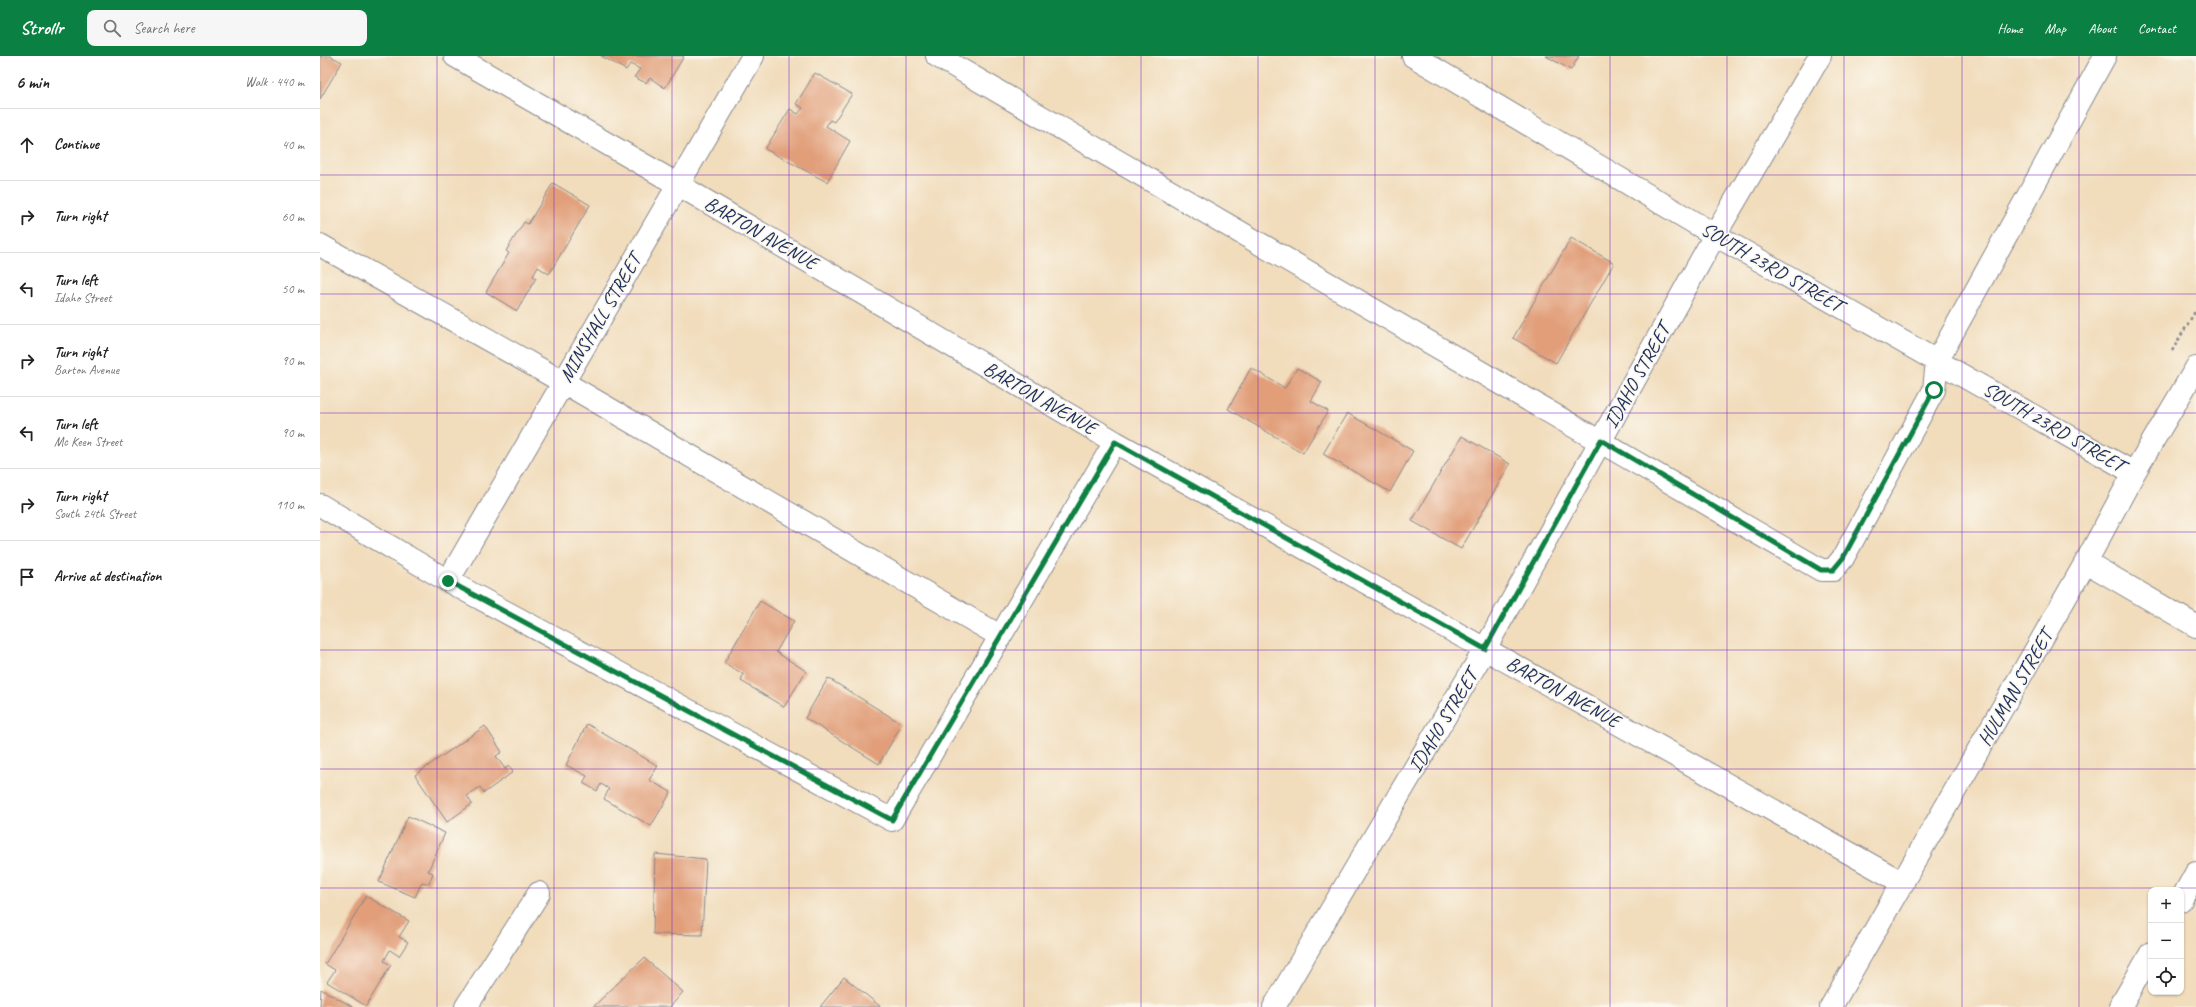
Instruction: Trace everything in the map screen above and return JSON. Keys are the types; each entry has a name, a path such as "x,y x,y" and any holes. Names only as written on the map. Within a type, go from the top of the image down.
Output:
{"street":[{"name":"BARTON AVENUE","path":"454,56 677,184 1115,442 1904,883"},
{"name":"MINSHALL STREET","path":"448,581 677,184 753,56"},
{"path":"936,56 1601,440 1821,570 1833,570 1843,558 1934,390 1937,361 2105,56"},
{"name":"SOUTH 23RD STREET","path":"1413,56 1715,235 2134,473"},
{"name":"IDAHO STREET","path":"1274,1007 1485,649 1715,235 1820,56"},
{"path":"320,246 563,382 1000,636"},
{"name":"HULMAN STREET","path":"1831,1007 1904,883 2086,562 2134,473 2196,368"},
{"path":"320,505 448,581 892,820 1115,442"},
{"path":"2086,562 2196,626"},
{"path":"2184,895 2196,874"},
{"path":"466,1007 539,893"},
{"path":"2120,1007 2148,958"}],"building":[{"path":"320,56 330,56 342,62 320,99"},
{"path":"601,56 684,56 665,88 650,78 646,83 634,77 640,69 630,64 626,70"},
{"path":"1546,56 1579,56 1571,70"},
{"path":"815,73 852,94 834,122 830,120 826,126 850,141 827,182 765,149 790,109 798,114 803,108 796,104"},
{"path":"553,183 590,205 549,274 538,267 533,276 536,278 517,311 486,292 509,253 506,251 524,222 528,224"},
{"path":"1571,238 1614,263 1556,363 1513,338"},
{"path":"1251,368 1285,388 1297,368 1322,382 1311,401 1328,411 1303,453 1228,409"},
{"path":"1347,413 1413,451 1390,492 1323,454"},
{"path":"1462,436 1510,464 1461,549 1412,521"},
{"path":"760,601 794,621 776,652 806,671 784,707 741,681 743,674 724,663"},
{"path":"828,678 902,724 879,764 805,718"},
{"path":"587,724 658,766 649,780 671,792 651,826 604,799 609,789 601,784 597,791 583,783 587,776 566,765"},
{"path":"485,726 502,752 496,756 505,769 509,766 513,772 484,793 480,787 467,796 472,804 447,822 415,775"},
{"path":"408,816 445,833 428,871 433,873 429,884 422,882 415,897 379,882"},
{"path":"655,854 706,859 702,935 653,934"},
{"path":"366,896 409,921 399,937 408,942 399,956 390,950 384,961 391,965 366,1006 327,982 335,970 325,964"},
{"path":"644,958 683,992 670,1007 593,1007"},
{"path":"844,977 881,1007 820,1007"},
{"path":"321,989 353,1007 320,1007"}],"route":[{"path":"448,581 892,820 1115,442 1485,649 1601,440 1821,570 1833,570 1843,558 1934,390"}]}
